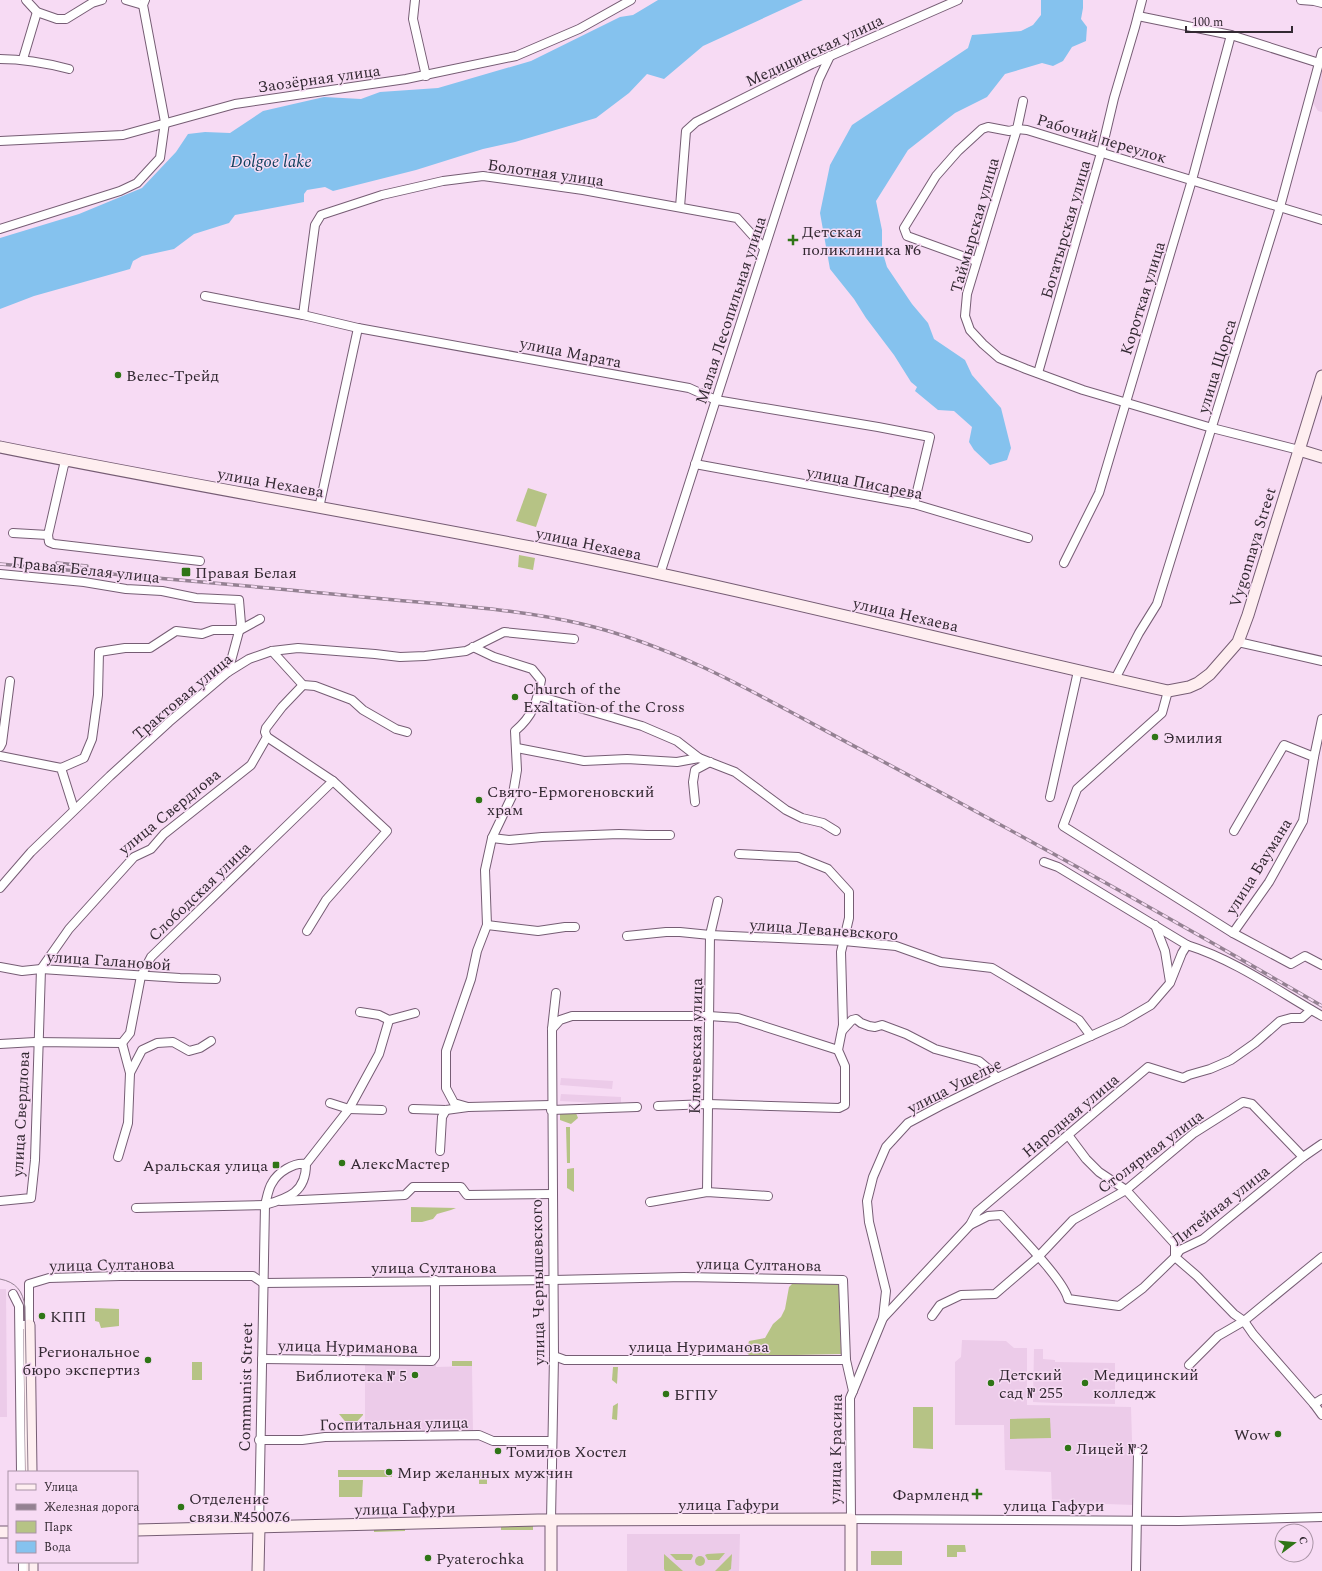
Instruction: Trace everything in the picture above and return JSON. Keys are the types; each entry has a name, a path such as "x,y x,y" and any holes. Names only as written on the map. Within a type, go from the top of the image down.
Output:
{"street":[{"path":"26,0 37,12 57,19 66,19 92,3 102,0"},
{"path":"0,229 120,191 137,183 160,158 165,122 144,2 126,0"},
{"path":"415,0 413,19 426,76"},
{"name":"Заозёрная улица","path":"0,141 123,135 165,122 235,104 426,76 516,56 579,29 631,0"},
{"name":"Медицинская улица","path":"680,207 686,131 696,122 812,64 958,0"},
{"name":"Богатырская улица","path":"1038,373 1101,152 1114,98 1142,0"},
{"path":"1301,0 1314,1 1322,4"},
{"path":"23,59 37,12"},
{"path":"1138,16 1231,35 1319,63"},
{"name":"Короткая улица","path":"1064,563 1099,493 1192,180 1231,35"},
{"name":"улица Щорса","path":"1115,679 1139,633 1157,604 1280,207 1322,52"},
{"name":"Малая Лесопильная улица","path":"660,574 819,79 830,56"},
{"path":"0,58 23,59 48,63 69,69"},
{"name":"Таймырская улица","path":"1023,101 1017,129 976,261 966,301 965,316 970,330 999,358 1038,373"},
{"name":"Рабочий переулок","path":"976,261 907,236 904,228 936,176 958,151 982,129 988,127 1009,131 1017,129 1027,130 1322,220"},
{"name":"Болотная улица","path":"302,315 315,226 321,215 382,195 443,181 483,176 583,190 737,218 764,248"},
{"name":"улица Марата","path":"205,296 302,315 358,328 689,388 716,400 930,437 914,504"},
{"path":"319,508 358,328"},
{"path":"1038,373 1083,390 1126,401 1212,428 1322,457"},
{"name":"Vygonnaya Street","path":"1168,691 1189,687 1198,683 1210,674 1238,642 1248,615 1322,376"},
{"name":"улица Нехаева","path":"0,447 537,548 660,574 1168,691"},
{"path":"68,460 64,465 48,535 49,542 54,544 200,561"},
{"name":"улица Писарева","path":"695,464 914,504 1028,538"},
{"path":"13,533 48,535"},
{"name":"Правая Белая улица","path":"0,574 84,582 126,589 162,591 196,598 239,600 241,624 228,672"},
{"path":"0,756 61,768 84,758 92,739 98,695 99,652 125,648 150,648 176,631 202,634 213,630 240,630 260,619"},
{"name":"Трактовая улица","path":"0,888 31,852 74,809 164,727 228,672 249,659 272,651 298,648 400,657 425,656 466,651 504,632 574,639"},
{"path":"1238,642 1322,661"},
{"path":"468,1107 454,1103 446,1088 446,1051 471,979 477,951 487,925 485,870 492,838 513,794 517,748 515,731 526,722 537,702 541,680 532,669 494,658 473,647"},
{"path":"272,651 303,685 315,686 352,700 363,710 396,729 407,732"},
{"path":"1050,797 1078,671"},
{"path":"0,747 7,713 10,680"},
{"name":"улица Свердлова","path":"0,1201 31,1198 35,1160 36,1085 41,969 69,929 134,857 151,849 164,834 251,765 267,737 265,732 266,728 282,707 303,685"},
{"path":"1168,691 1162,713 1077,790 1063,826 1233,933 1290,964 1305,956 1322,965"},
{"path":"538,696 642,726 677,741 699,758 735,772 786,810 802,818 823,823 836,831"},
{"name":"улица Баумана","path":"1233,933 1269,882 1303,821 1322,719"},
{"path":"267,737 333,781 388,831 326,900 307,931"},
{"path":"1234,831 1284,745 1314,756"},
{"path":"517,748 584,761 627,759 677,762 699,758"},
{"path":"695,802 693,782 695,770 710,762"},
{"path":"61,768 74,809"},
{"name":"Слободская улица","path":"122,1043 130,1033 141,976 151,957 333,781"},
{"path":"492,838 509,840 619,834 670,835"},
{"path":"658,1106 708,1104 839,1108 845,1105 845,1066 838,1050 843,1025 841,952 848,918 849,892 828,869 798,857 740,854"},
{"path":"1044,862 1058,867 1187,945 1205,950 1234,965 1322,1016"},
{"name":"Ключевская улица","path":"706,1192 710,935 718,901"},
{"path":"487,925 538,931 575,927"},
{"path":"1155,925 1165,951 1170,983"},
{"name":"улица Леваневского","path":"627,936 680,932 710,935 844,941 896,946 941,962 992,968 1079,1020 1091,1036"},
{"name":"улица Ущелье","path":"853,1391 883,1318 886,1291 869,1222 868,1201 873,1177 886,1147 908,1123 997,1078 1122,1022 1151,1005 1170,983 1182,952 1187,945"},
{"name":"улица Галановой","path":"0,968 22,971 41,969 216,980"},
{"name":"улица Чернышевского","path":"551,1571 554,1356 551,1107 552,1029 556,993"},
{"name":"Народная улица","path":"883,1318 970,1225 977,1212 1148,1067 1183,1078 1210,1069 1231,1060 1255,1043 1280,1021 1291,1018 1302,1018 1311,1010"},
{"path":"360,1012 379,1015 389,1020 415,1013"},
{"path":"552,1029 560,1020 572,1016 709,1016 738,1018 838,1050"},
{"path":"842,1031 852,1020 856,1019 860,1023 869,1026 875,1027 882,1025 906,1034 935,1049 979,1061 997,1078"},
{"path":"136,1208 265,1205 298,1191 304,1183 306,1164 349,1110 379,1054 389,1020"},
{"path":"130,1073 142,1050 157,1043 173,1042 189,1051 200,1048 211,1041"},
{"path":"0,1044 39,1042 122,1043 130,1073 128,1123 118,1157"},
{"name":"Столярная улица","path":"932,1316 940,1305 961,1295 994,1294 1038,1257 1073,1220 1126,1190 1194,1133 1243,1102 1252,1104 1304,1157"},
{"path":"330,1103 349,1110 382,1110"},
{"path":"413,1109 446,1110 468,1107 637,1107"},
{"path":"440,1151 442,1117 446,1110"},
{"path":"1068,1135 1086,1159 1099,1172 1126,1190 1175,1244 1175,1257 1197,1276 1234,1314 1244,1321 1322,1415"},
{"name":"Литейная улица","path":"1038,1257 1067,1292 1068,1299 1119,1306 1143,1288 1175,1257 1180,1250 1203,1239 1322,1144"},
{"name":"Communist Street","path":"258,1571 259,1440 265,1205 271,1183 278,1176 289,1167 299,1163 306,1164"},
{"path":"276,1201 405,1195 413,1187 461,1187 467,1195 552,1194"},
{"path":"650,1202 706,1192 768,1196"},
{"path":"970,1225 988,1216 1001,1215 1038,1257"},
{"path":"1189,1365 1218,1336 1244,1321 1322,1257"},
{"name":"улица Султанова","path":"24,1325 28,1284 49,1278 120,1276 253,1276 263,1283 684,1277 843,1280"},
{"name":"улица Нуриманова","path":"262,1359 433,1360 435,1357 435,1280"},
{"name":"улица Красина","path":"843,1280 846,1360 853,1391 850,1398 851,1571"},
{"path":"14,1294 24,1325 31,1471"},
{"path":"22,1471 24,1325"},
{"name":"улица Нуриманова","path":"554,1356 565,1360 846,1360"},
{"path":"1314,1404 1322,1399"},
{"name":"Госпитальная улица","path":"259,1440 302,1440 325,1437 479,1435 493,1441 552,1441"},
{"path":"1136,1571 1138,1452"},
{"name":"улица Гафури","path":"138,1530 551,1520 1179,1521 1322,1517"}],"shaded area":[{"path":"1322,69 1322,112 1318,111 1313,103"},
{"path":"561,1078 613,1081 612,1089 560,1085"},
{"path":"561,1094 621,1097 621,1104 560,1101"},
{"path":"0,1289 6,1289 7,1417 0,1417"},
{"name":"Лицей № 2","path":"962,1340 1006,1341 1014,1348 1027,1348 1027,1405 1131,1407 1134,1505 1052,1502 1051,1472 1005,1470 1004,1425 955,1425 955,1362 961,1357"},
{"name":"Медицинский колледж","path":"1034,1349 1043,1349 1043,1359 1055,1360 1055,1362 1115,1363 1115,1404 1033,1402"},
{"path":"365,1363 436,1363 436,1367 472,1366 473,1432 365,1431"},
{"path":"627,1534 740,1534 739,1571 627,1571"}],"green space":[{"path":"528,488 547,494 536,527 516,521"},
{"path":"519,555 535,558 533,570 518,567"},
{"path":"560,1113 576,1113 578,1118 571,1124 560,1120"},
{"path":"566,1127 570,1127 570,1163 567,1163"},
{"path":"574,1168 574,1192 567,1188 567,1169"},
{"path":"411,1207 456,1208 437,1214 433,1219 422,1222 411,1222"},
{"path":"839,1283 841,1354 750,1356 746,1352 749,1341 765,1338 773,1324 781,1317 785,1309 789,1287 792,1284"},
{"path":"95,1308 119,1309 119,1326 101,1328 99,1322 95,1321"},
{"path":"452,1361 472,1361 472,1366 452,1366"},
{"path":"192,1362 202,1362 202,1380 192,1380"},
{"path":"613,1367 618,1367 617,1384 612,1380"},
{"path":"618,1403 617,1420 612,1419 613,1406"},
{"path":"913,1407 933,1407 933,1449 913,1448"},
{"path":"339,1414 363,1415 353,1426 349,1426"},
{"path":"1050,1418 1051,1438 1010,1439 1010,1419"},
{"path":"338,1470 392,1470 392,1477 338,1477"},
{"path":"479,1471 487,1471 487,1484 479,1484"},
{"path":"339,1480 363,1480 362,1497 339,1497"},
{"path":"533,1525 533,1530 501,1530 501,1526"},
{"path":"405,1527 405,1531 374,1532 374,1528"},
{"path":"947,1545 965,1545 966,1552 957,1552 957,1557 947,1557"},
{"path":"871,1551 902,1551 902,1565 871,1565"},
{"path":"725,1553 719,1560 708,1560 705,1555 707,1554"},
{"path":"664,1554 683,1571 665,1571"},
{"path":"670,1554 692,1554 693,1556 691,1560 676,1560"},
{"path":"732,1554 731,1569 728,1571 715,1571"},
{"path":"698,1556 702,1556 704,1557 704,1565 698,1566 695,1563 695,1559"}],"water":[{"name":"Dolgoe lake","path":"658,0 803,0 703,46 664,79 647,74 629,93 596,118 515,142 483,149 416,170 333,191 325,187 307,190 304,194 304,202 235,215 229,223 194,234 174,249 142,256 133,261 130,269 34,296 0,309 0,238 79,214 142,188 176,152 188,134 205,132 230,133 263,111 324,97 361,99 380,92 438,88 531,61 620,17 633,15"},
{"path":"1041,0 1083,0 1081,19 1087,27 1086,41 1072,47 1063,61 1053,66 1042,63 1005,74 987,97 955,113 908,150 876,201 882,230 882,250 887,267 912,304 928,323 934,339 965,360 972,375 1001,408 1011,448 1007,460 990,465 974,450 969,442 972,427 954,411 938,410 915,391 917,387 911,382 894,355 866,318 854,299 830,269 820,213 830,165 852,125 968,48 972,35 1021,31 1033,25 1041,15"}],"tram line":[{"path":"0,1279 6,1280 18,1288 25,1307 28,1471"},
{"path":"29,1563 29,1571"}],"railway":[{"path":"57,563 87,566"},
{"path":"0,564 483,608 558,619 620,634 692,662 763,697 1039,846 1322,1006"}],"place":[{"name":"Детская поликлиника №6","path":"793,240"},
{"name":"Велес-Трейд","path":"118,375"},
{"name":"Правая Белая","path":"186,572"},
{"name":"Church of the Exaltation of the Cross","path":"515,697"},
{"name":"Эмилия","path":"1155,737"},
{"name":"Свято-Ермогеновский храм","path":"479,800"},
{"name":"АлексМастер","path":"342,1163"},
{"name":"Аральская улица","path":"276,1165"},
{"name":"КПП","path":"42,1316"},
{"name":"Региональное бюро экспертиз","path":"148,1360"},
{"name":"Библиотека № 5","path":"415,1375"},
{"name":"Детский сад № 255","path":"991,1383"},
{"name":"Медицинский колледж","path":"1085,1383"},
{"name":"БГПУ","path":"666,1394"},
{"name":"Wow","path":"1278,1434"},
{"name":"Лицей № 2","path":"1068,1448"},
{"name":"Томилов Хостел","path":"498,1451"},
{"name":"Мир желанных мужчин","path":"389,1472"},
{"name":"Фармленд","path":"977,1494"},
{"name":"Отделение связи №450076","path":"181,1507"},
{"name":"Pyaterochka","path":"428,1558"}]}
